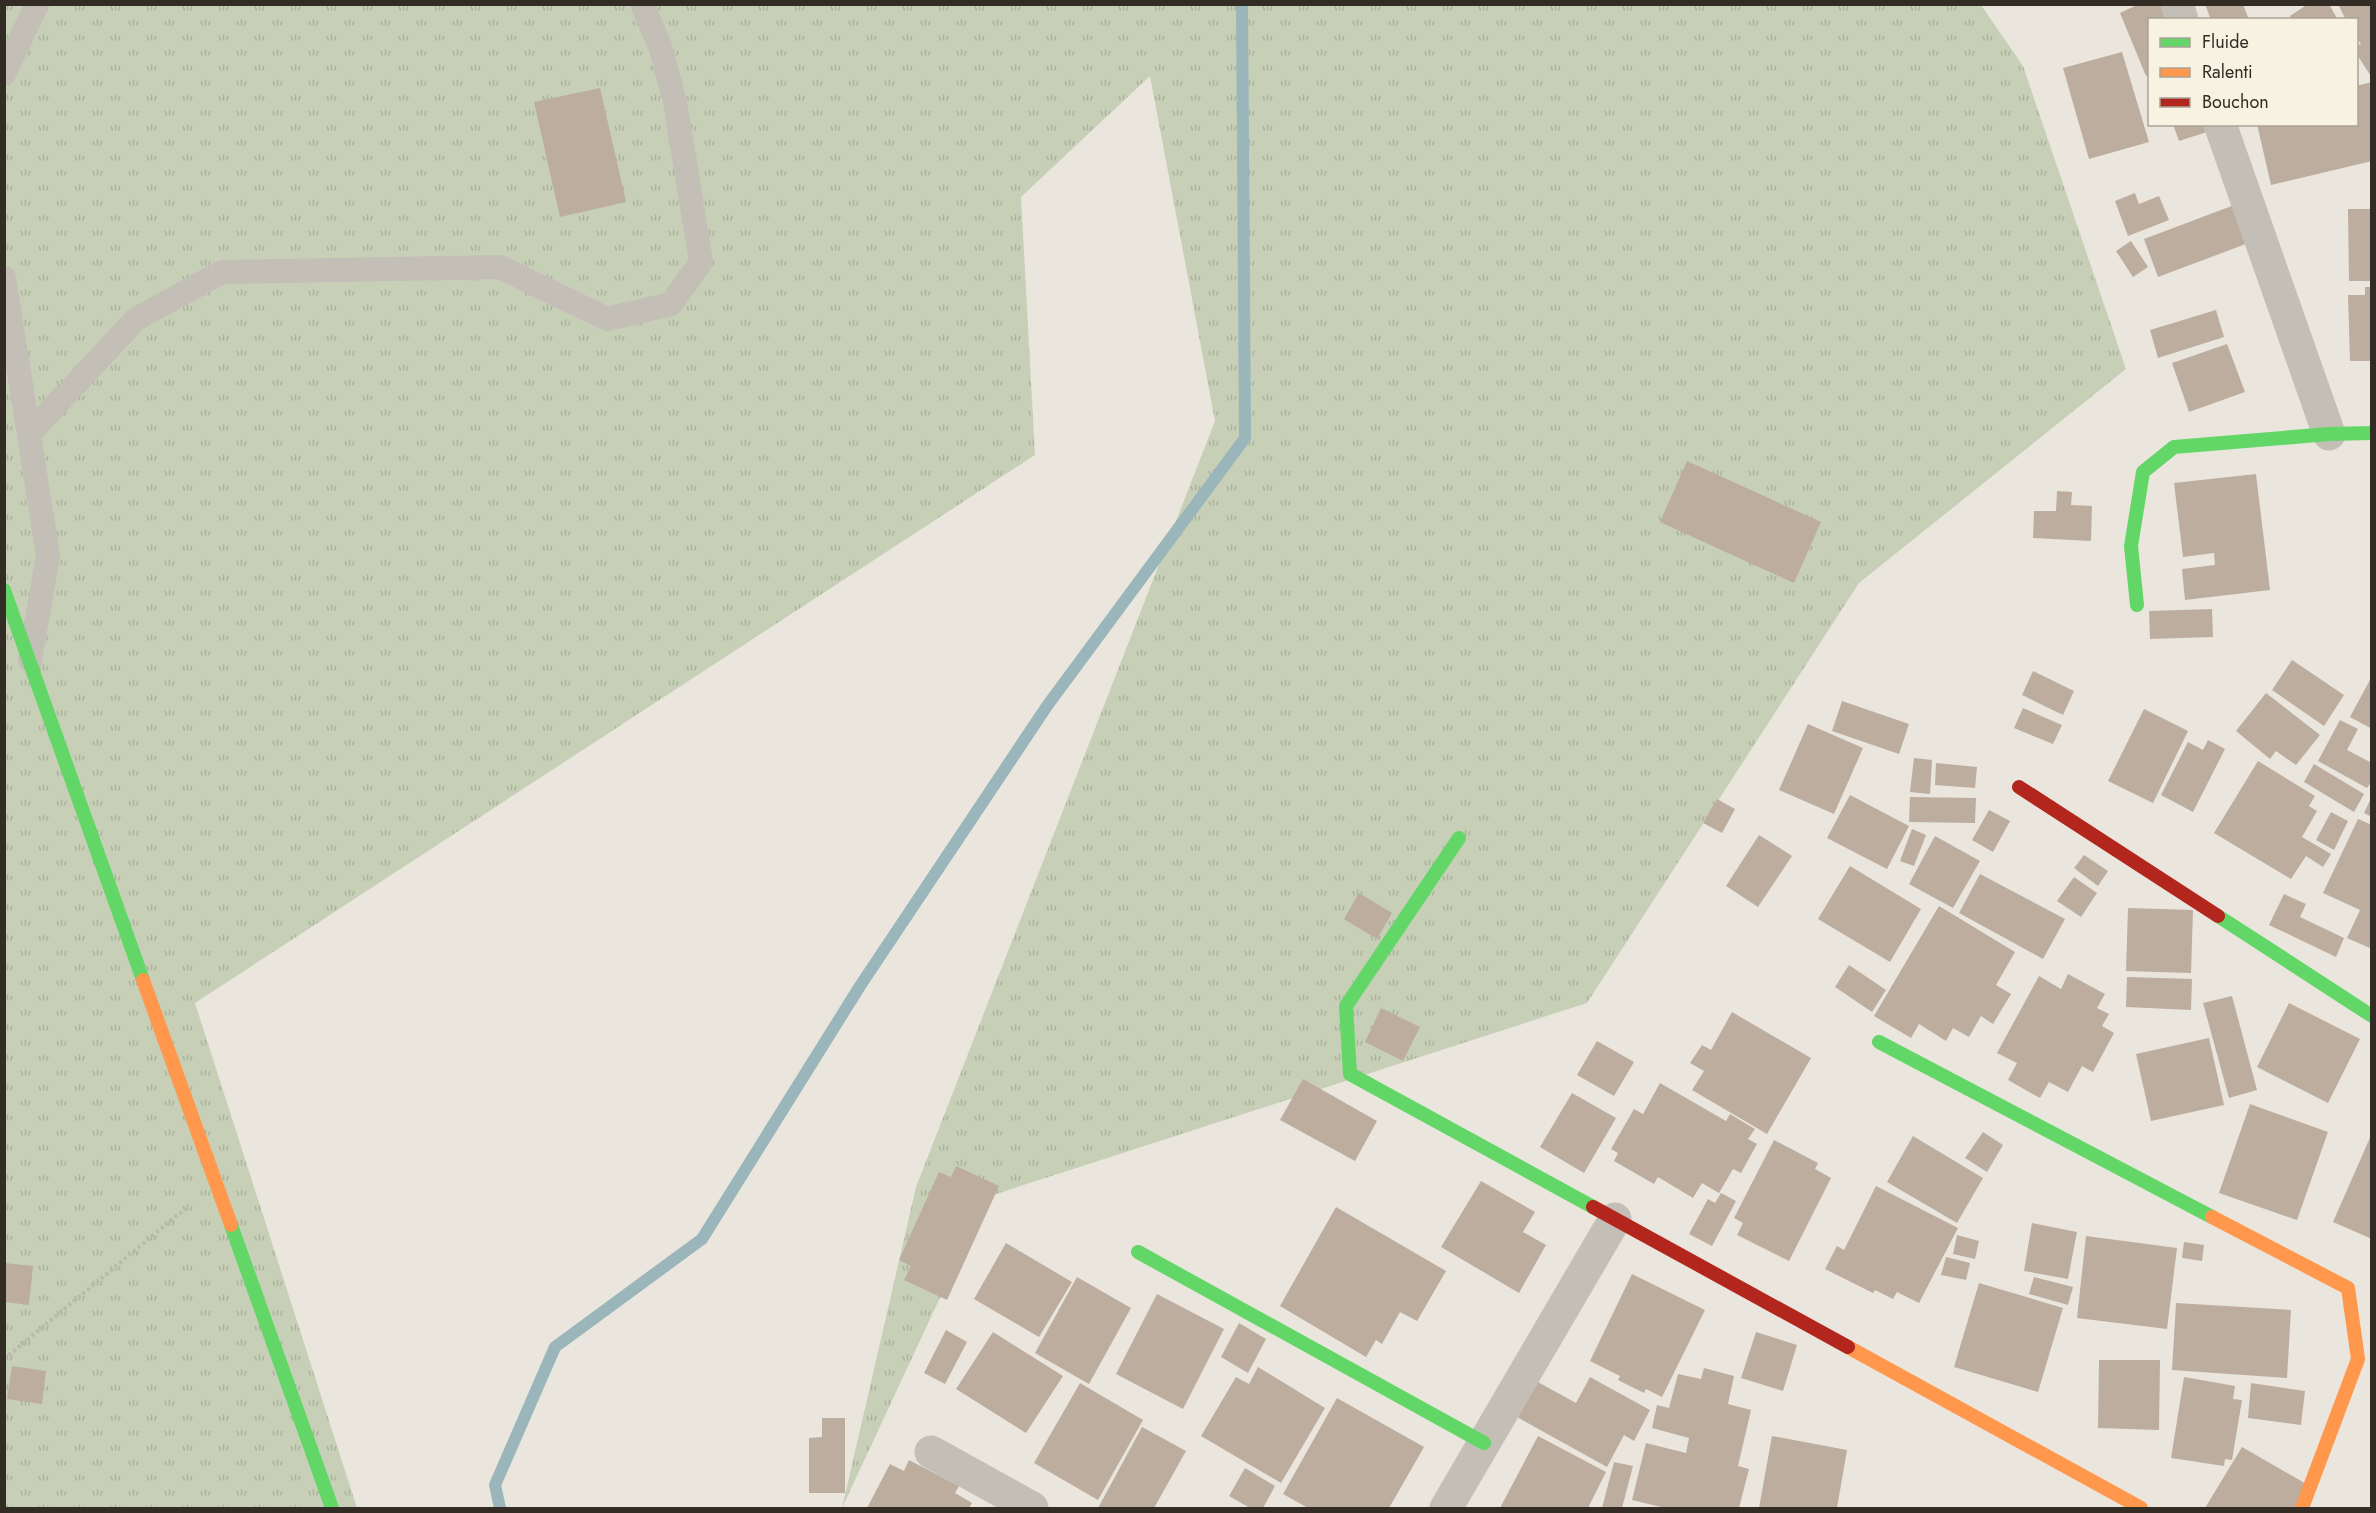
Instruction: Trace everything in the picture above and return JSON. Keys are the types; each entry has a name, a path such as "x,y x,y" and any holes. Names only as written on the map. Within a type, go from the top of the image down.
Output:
{"street":[{"path":"2221,126 2329,434"},
{"path":"2137,605 2131,546 2143,472 2174,447 2329,434 2372,433"},
{"path":"4,590 332,1509"},
{"path":"2019,787 2372,1016"},
{"path":"1459,838 1346,1006 1350,1074 2141,1509"},
{"path":"1879,1042 2348,1288 2358,1359 2302,1509"},
{"path":"1446,1509 1615,1219"},
{"path":"1138,1252 1484,1443"},
{"path":"931,1452 1032,1509"}],"lane":[{"path":"4,74 38,4"},
{"path":"29,434 136,319 222,272 500,267 607,319 671,304 701,262 675,102 660,46 642,4"},
{"path":"4,278 48,555 30,660"}],"path":[{"path":"4,1359 217,1183"}],"green space":[{"path":"5,5 1981,5 2023,66 2126,369 1859,583 1587,1003 987,1197 842,1508 916,1187 1215,421 1150,76 1021,197 1035,455 195,1003 357,1508 5,1508"}],"building":[{"path":"2139,4 2162,4 2168,18 2148,18 2148,75 2146,76 2120,13"},
{"path":"2205,4 2243,4 2248,18 2210,18"},
{"path":"2308,4 2329,4 2337,18 2291,18 2290,16"},
{"path":"2338,4 2372,4 2372,78 2358,56 2358,45 2361,44 2358,40 2358,18 2345,18"},
{"path":"2122,52 2149,142 2089,159 2063,68"},
{"path":"2372,82 2372,161 2271,185 2257,126 2358,126 2358,86"},
{"path":"600,88 626,202 560,217 534,102"},
{"path":"2174,126 2209,126 2210,131 2179,141"},
{"path":"2135,193 2139,204 2159,196 2169,220 2128,236 2115,201"},
{"path":"2237,204 2251,242 2158,277 2144,239"},
{"path":"2348,209 2372,209 2372,281 2349,281"},
{"path":"2131,241 2148,267 2133,277 2116,251"},
{"path":"2365,287 2372,287 2372,361 2350,361 2348,295 2365,295"},
{"path":"2216,310 2224,337 2158,358 2150,330"},
{"path":"2227,344 2245,392 2189,412 2172,363"},
{"path":"1687,461 1821,522 1794,583 1660,522"},
{"path":"2256,474 2270,590 2185,600 2182,569 2215,565 2214,553 2183,557 2174,483"},
{"path":"2057,491 2072,492 2071,505 2092,506 2091,541 2033,538 2034,511 2056,511"},
{"path":"2212,609 2213,637 2150,639 2149,611"},
{"path":"2292,660 2344,695 2324,726 2272,690"},
{"path":"2033,671 2074,691 2063,715 2022,695"},
{"path":"2372,676 2372,729 2350,717"},
{"path":"2266,693 2320,735 2296,765 2276,751 2270,759 2236,731"},
{"path":"1842,701 1909,724 1899,754 1832,731"},
{"path":"2023,708 2062,725 2053,744 2014,728"},
{"path":"2144,709 2188,731 2153,803 2108,781"},
{"path":"2340,720 2358,729 2347,750 2372,763 2372,781 2367,788 2318,761"},
{"path":"1808,724 1863,748 1834,814 1779,790"},
{"path":"2208,740 2225,749 2193,812 2161,795 2188,742 2203,750"},
{"path":"1914,758 1932,760 1930,794 1910,792"},
{"path":"2258,761 2315,796 2309,806 2317,811 2302,837 2331,854 2323,867 2306,856 2291,879 2214,833"},
{"path":"1936,763 1977,767 1975,788 1935,785"},
{"path":"2314,764 2364,794 2354,812 2304,782"},
{"path":"1850,795 1909,826 1887,869 1827,838"},
{"path":"2372,796 2372,817 2364,813"},
{"path":"1910,797 1976,798 1975,823 1909,822"},
{"path":"1717,799 1735,809 1722,833 1703,823"},
{"path":"1989,810 2010,821 1993,852 1972,840"},
{"path":"2331,812 2348,821 2334,850 2316,840"},
{"path":"2358,819 2372,825 2372,949 2347,938 2360,910 2323,893"},
{"path":"1912,829 1926,835 1914,866 1900,861"},
{"path":"1759,835 1792,856 1758,907 1726,886"},
{"path":"1935,836 1980,861 1953,908 1909,884"},
{"path":"2084,855 2108,871 2098,886 2074,868"},
{"path":"1850,866 1921,909 1890,962 1818,919"},
{"path":"1980,874 2065,919 2043,959 1959,913"},
{"path":"2074,877 2097,893 2081,917 2057,901"},
{"path":"1359,893 1392,913 1377,939 1344,919"},
{"path":"2284,894 2306,904 2300,917 2344,938 2336,957 2269,925"},
{"path":"1939,906 2015,952 1996,985 2011,994 1993,1024 1981,1016 1969,1037 1953,1028 1946,1041 1919,1024 1911,1038 1874,1016"},
{"path":"2128,908 2193,910 2191,973 2126,971"},
{"path":"1849,965 1886,990 1872,1012 1835,987"},
{"path":"2068,974 2105,994 2097,1008 2109,1014 2102,1026 2114,1033 2093,1072 2082,1066 2068,1092 2049,1082 2040,1098 2008,1080 2017,1063 1997,1053 2039,976 2061,989"},
{"path":"2127,977 2192,979 2191,1010 2126,1007"},
{"path":"2232,996 2257,1090 2229,1098 2203,1003"},
{"path":"2289,1003 2360,1039 2328,1103 2257,1067"},
{"path":"1381,1008 1420,1027 1403,1061 1365,1042"},
{"path":"1732,1012 1811,1058 1767,1134 1692,1090 1704,1071 1690,1063 1702,1045 1711,1050"},
{"path":"2209,1038 2224,1105 2151,1121 2136,1054"},
{"path":"1597,1041 1634,1062 1614,1096 1577,1075"},
{"path":"1303,1079 1377,1121 1355,1161 1280,1120"},
{"path":"1660,1083 1726,1121 1730,1114 1755,1129 1748,1139 1757,1144 1741,1173 1733,1169 1719,1193 1702,1183 1693,1198 1658,1177 1654,1184 1614,1161 1618,1153 1611,1149 1634,1109 1643,1114"},
{"path":"1572,1093 1616,1118 1584,1173 1540,1147"},
{"path":"2250,1104 2328,1132 2297,1220 2219,1193"},
{"path":"1983,1132 2003,1145 1987,1172 1965,1158"},
{"path":"2372,1133 2372,1239 2333,1222"},
{"path":"1913,1136 1983,1178 1957,1223 1887,1182"},
{"path":"1774,1140 1818,1163 1815,1169 1831,1178 1789,1261 1737,1235 1743,1223 1734,1218"},
{"path":"956,1166 999,1186 947,1300 904,1280 911,1266 899,1260 939,1172 951,1177"},
{"path":"1481,1181 1535,1212 1523,1232 1546,1245 1519,1293 1441,1247"},
{"path":"1876,1186 1958,1228 1919,1303 1897,1292 1893,1299 1875,1290 1873,1293 1825,1269 1837,1246 1844,1250"},
{"path":"1721,1193 1736,1201 1712,1246 1689,1234 1708,1199 1715,1203"},
{"path":"1336,1207 1446,1271 1417,1321 1400,1312 1382,1344 1376,1340 1366,1357 1280,1306"},
{"path":"2032,1223 2077,1232 2068,1279 2024,1271"},
{"path":"1957,1235 1979,1241 1975,1259 1953,1254"},
{"path":"2086,1236 2177,1248 2167,1329 2077,1318"},
{"path":"2184,1242 2204,1245 2202,1261 2182,1258"},
{"path":"1006,1243 1072,1282 1039,1337 974,1299"},
{"path":"1946,1257 1970,1263 1966,1280 1941,1275"},
{"path":"5,1263 33,1266 29,1305 5,1302"},
{"path":"1632,1274 1705,1310 1662,1397 1646,1389 1644,1393 1618,1380 1620,1376 1590,1361"},
{"path":"1077,1277 1131,1308 1089,1384 1035,1353"},
{"path":"2034,1277 2073,1287 2068,1305 2029,1294"},
{"path":"1979,1283 2063,1308 2038,1392 1954,1367"},
{"path":"1157,1294 1224,1329 1183,1409 1116,1374"},
{"path":"2176,1303 2291,1310 2287,1378 2172,1370"},
{"path":"1239,1323 1266,1339 1248,1373 1221,1357"},
{"path":"946,1330 967,1342 945,1384 924,1373"},
{"path":"993,1332 1063,1376 1026,1433 956,1389"},
{"path":"1756,1332 1797,1345 1783,1391 1741,1378"},
{"path":"2099,1360 2160,1360 2159,1430 2098,1428"},
{"path":"12,1366 46,1371 42,1404 7,1399"},
{"path":"1258,1367 1325,1408 1281,1483 1201,1436 1236,1377 1249,1384"},
{"path":"1704,1368 1734,1376 1728,1404 1751,1410 1738,1466 1749,1469 1739,1508 1665,1508 1632,1500 1646,1443 1686,1453 1689,1438 1652,1428 1657,1405 1669,1408 1678,1374 1701,1379"},
{"path":"1590,1377 1650,1410 1634,1441 1624,1435 1607,1467 1517,1417 1536,1381 1576,1403"},
{"path":"2184,1377 2235,1386 2233,1399 2242,1400 2232,1460 2225,1459 2224,1466 2171,1458"},
{"path":"1080,1383 1143,1420 1098,1500 1034,1463"},
{"path":"2251,1383 2305,1391 2301,1425 2248,1418"},
{"path":"1337,1398 1424,1447 1389,1508 1308,1508 1283,1494"},
{"path":"822,1418 845,1418 845,1493 809,1493 809,1438 822,1437"},
{"path":"1142,1427 1186,1451 1154,1508 1098,1508"},
{"path":"1538,1436 1606,1472 1588,1508 1500,1508"},
{"path":"1772,1436 1847,1450 1837,1508 1759,1508"},
{"path":"2242,1447 2308,1485 2294,1508 2205,1508"},
{"path":"909,1460 959,1486 955,1493 972,1503 969,1508 867,1508 890,1464 904,1471"},
{"path":"1614,1462 1633,1466 1622,1508 1602,1508"},
{"path":"1245,1468 1275,1486 1263,1508 1250,1508 1229,1496"}],"waterway":[{"path":"500,1508 495,1485 555,1347 702,1239 860,986 1047,706 1245,438 1242,4"}],"traffic: fast":[{"path":"2137,605 2131,546 2143,472 2174,447 2329,434 2372,433"},
{"path":"4,590 143,980"},
{"path":"1459,838 1346,1006 1350,1074 1593,1207"},
{"path":"2218,916 2372,1016"},
{"path":"1879,1042 2212,1217"},
{"path":"231,1225 332,1508"},
{"path":"1138,1252 1484,1443"}],"traffic: slow":[{"path":"143,980 231,1225"},
{"path":"2212,1217 2348,1288 2358,1359 2302,1508"},
{"path":"1848,1347 2141,1508"}],"traffic: jam":[{"path":"2019,787 2218,916"},
{"path":"1593,1207 1848,1347"}]}
